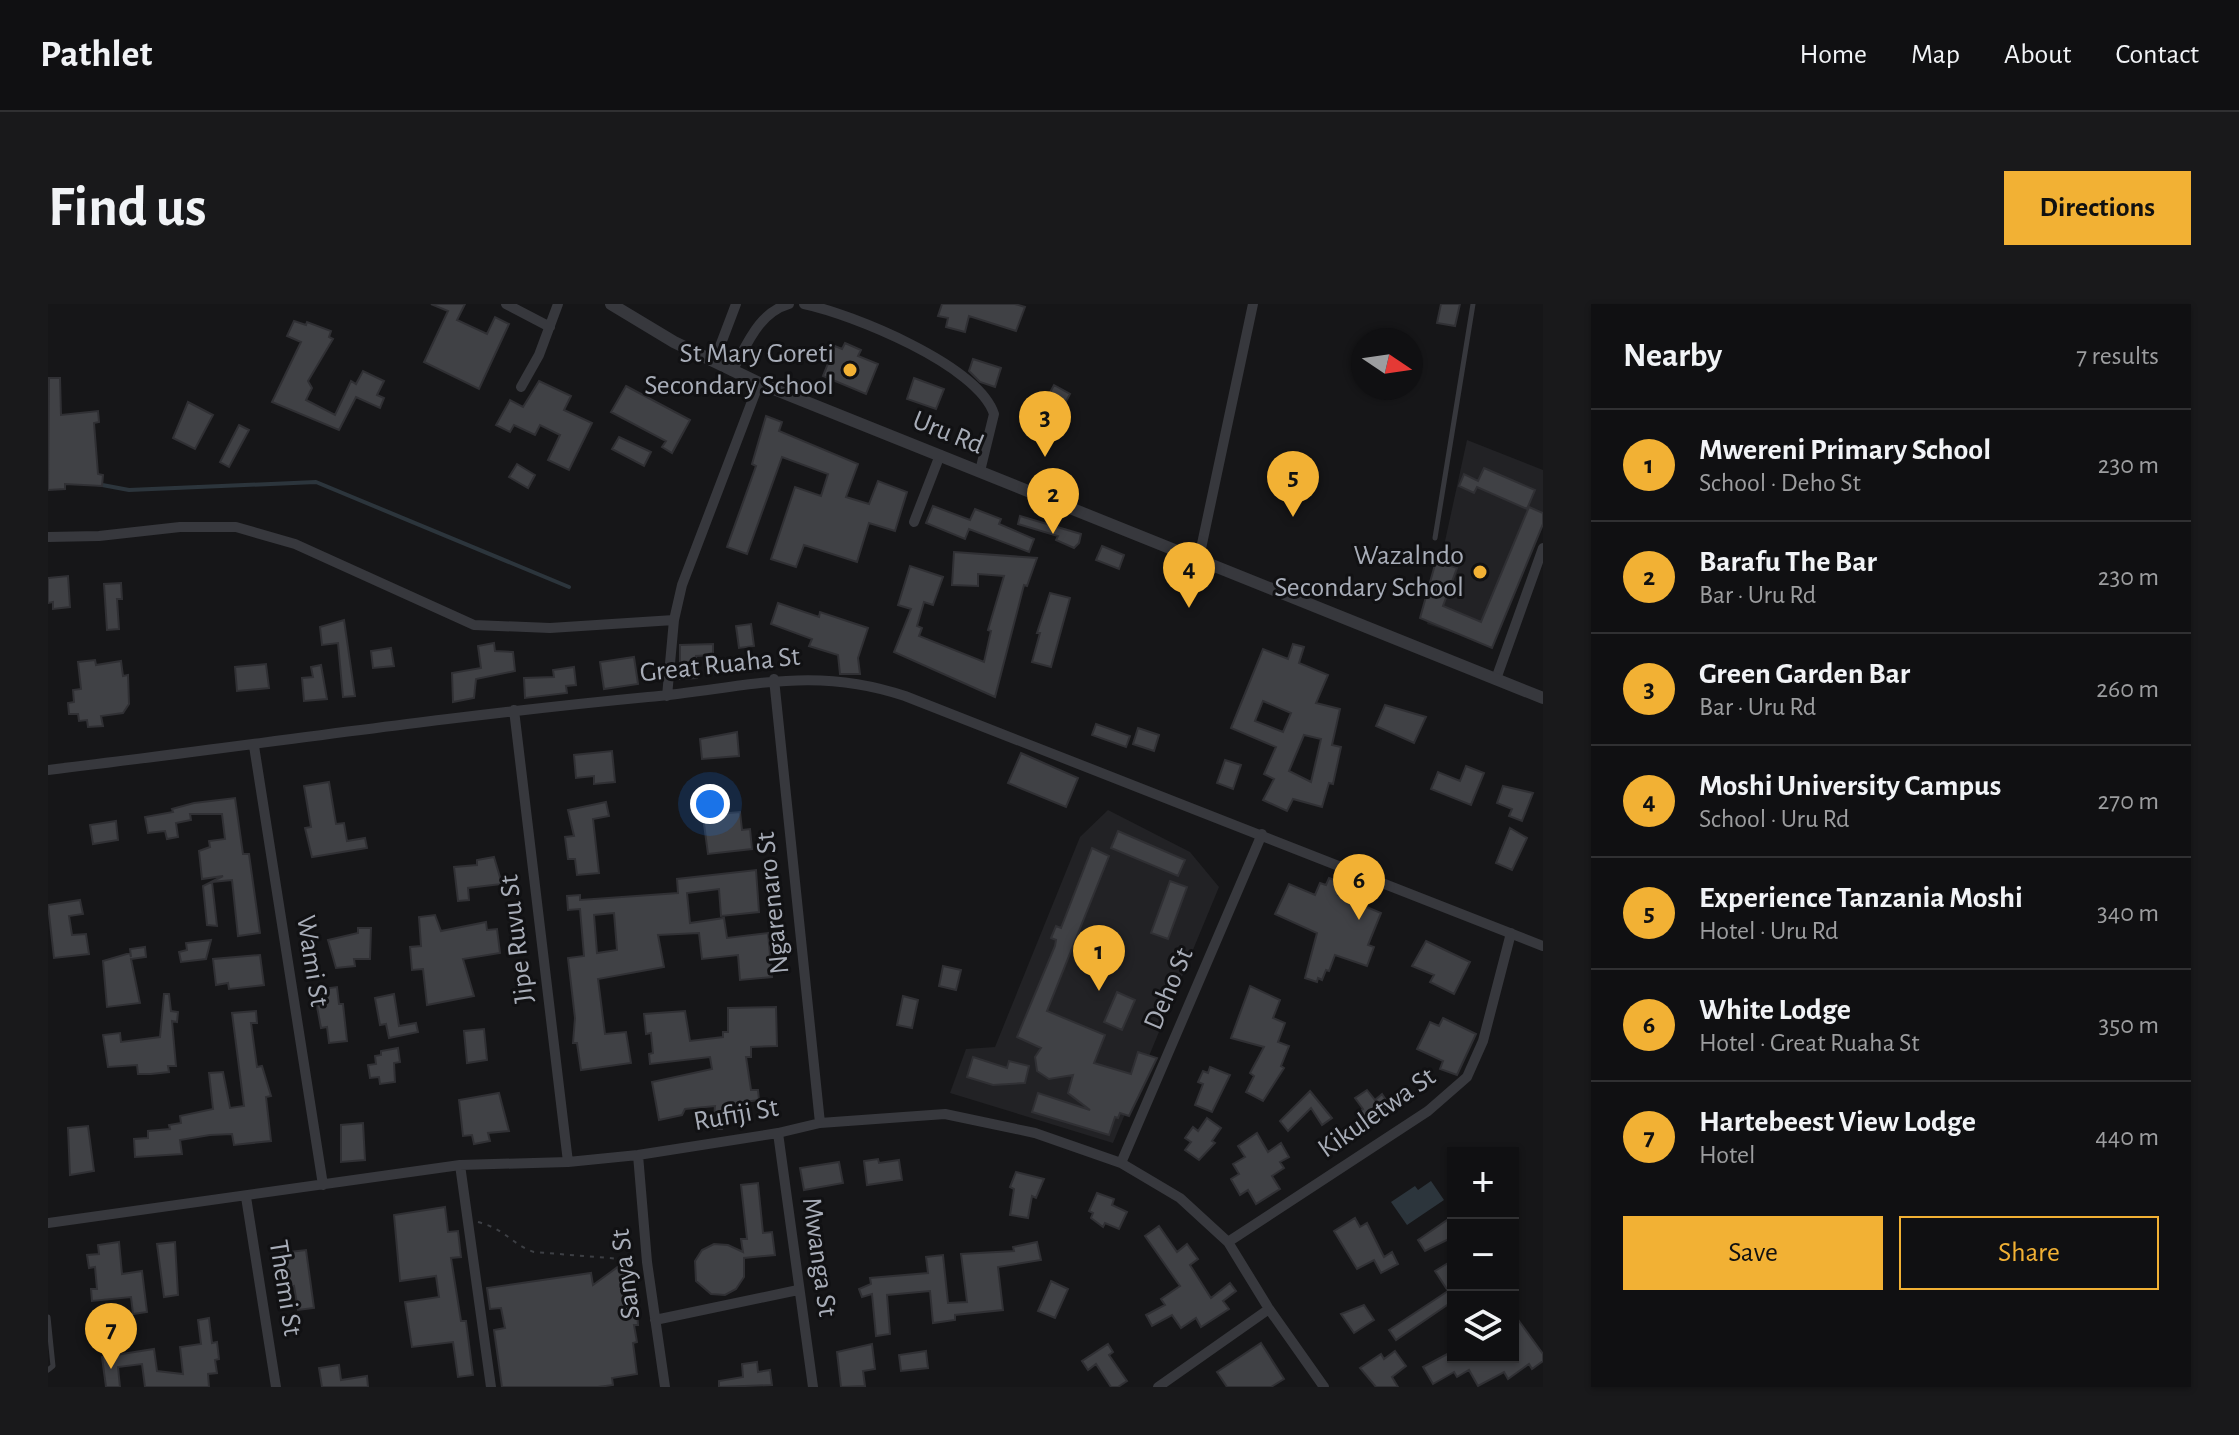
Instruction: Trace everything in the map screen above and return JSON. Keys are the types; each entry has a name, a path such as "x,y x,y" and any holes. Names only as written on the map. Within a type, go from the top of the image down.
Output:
{"street":[{"path":"506,304 550,327"},
{"path":"521,387 558,304"},
{"name":"Uru Rd","path":"611,304 714,362 759,383 1543,698"},
{"path":"714,362 736,304"},
{"path":"732,371 761,321 772,311 789,304"},
{"path":"804,304 907,341 982,392 994,414 980,471"},
{"path":"1199,558 1253,304"},
{"path":"667,696 674,620 697,541 759,383"},
{"path":"914,522 940,455"},
{"path":"48,537 99,536 180,527 236,527 295,544 474,625 550,628 674,620"},
{"path":"1496,679 1543,548"},
{"name":"Great Ruaha St","path":"48,770 254,746 514,710 667,696 774,679 867,683 1262,834 1543,946"},
{"name":"Ngarenaro St","path":"774,679 820,1123"},
{"name":"Jipe Ruvu St","path":"514,710 568,1162"},
{"name":"Wami St","path":"254,746 323,1185"},
{"name":"Deho St","path":"1121,1163 1262,834"},
{"name":"Kikuletwa St","path":"1228,1242 1428,1111 1467,1077 1483,1041 1511,933"},
{"name":"Rufiji St","path":"48,1223 460,1165 568,1162 638,1155 778,1133 820,1123 945,1114 1035,1133 1121,1163 1180,1198 1228,1242 1269,1309 1324,1387"},
{"name":"Mwanga St","path":"778,1133 813,1387"},
{"name":"Sanya St","path":"638,1155 647,1262 665,1387"},
{"path":"460,1165 465,1219 480,1295 491,1387"},
{"name":"Themi St","path":"246,1197 276,1387"},
{"path":"655,1320 798,1290"},
{"path":"1158,1387 1269,1309"}],"lane":[{"path":"1435,538 1473,304"},
{"path":"48,1317 54,1358 53,1366 48,1370"}],"path":[{"path":"465,1219 499,1228 522,1248 534,1252 647,1262"}],"shaded area":[{"name":"Wazalndo Secondary School","path":"1467,440 1543,470 1543,520 1492,646 1427,624"},
{"path":"1108,810 1190,852 1219,887 1113,1143 950,1093 966,1049 995,1047 1080,837"},
{"path":"1431,1181 1444,1200 1407,1225 1391,1202 1415,1186 1418,1190"}],"building":[{"path":"431,304 465,304 457,320 487,334 495,317 509,324 479,389 424,362 448,311"},
{"path":"942,304 1015,304 1025,307 1016,331 969,316 965,332 946,327 948,318 938,316"},
{"path":"1441,304 1460,304 1455,326 1437,323"},
{"path":"294,321 306,325 307,322 331,331 329,337 333,339 308,381 312,388 306,400 335,415 351,381 356,384 363,371 384,381 377,395 384,398 380,408 356,397 339,430 272,402 301,342 287,336"},
{"name":"St Mary Goreti Secondary School","path":"845,343 861,350 858,356 878,364 866,394 823,376 835,346 842,349"},
{"path":"973,359 1001,368 995,387 980,382 969,371"},
{"path":"49,378 60,378 61,415 98,411 99,422 94,423 98,474 103,475 102,486 65,484 65,489 48,490"},
{"path":"914,378 944,389 936,409 907,399"},
{"path":"539,381 571,396 564,410 592,423 569,470 548,460 560,435 540,425 535,435 514,425 510,432 496,425 510,400 523,407"},
{"path":"1054,385 1070,394 1056,420 1040,411"},
{"path":"626,386 690,420 672,453 662,447 666,441 611,412"},
{"path":"188,402 213,415 195,449 173,438"},
{"path":"766,416 782,422 779,431 858,464 846,497 869,504 878,481 907,492 895,531 869,523 857,562 804,545 796,567 771,559 795,487 821,496 828,474 782,457 747,554 727,547 756,466 752,464"},
{"path":"239,425 249,430 229,467 220,462"},
{"path":"619,437 651,452 644,466 612,449"},
{"path":"517,464 535,475 528,488 509,477"},
{"path":"1484,468 1535,490 1527,509 1477,487 1474,493 1459,486 1464,474 1478,481"},
{"path":"933,506 970,520 975,509 1001,519 999,524 1034,539 1029,552 969,529 965,539 926,523"},
{"path":"1529,507 1543,513 1543,524 1492,648 1420,618 1436,561 1457,568 1443,606 1481,622"},
{"path":"1020,516 1081,534 1079,543 1074,548 1056,540 1058,536 1018,524"},
{"path":"1102,546 1124,555 1119,569 1096,560"},
{"path":"954,552 1037,558 1027,586 1024,585 995,697 894,652 911,609 898,605 910,566 943,577 933,605 924,602 917,626 922,628 919,636 984,662 991,631 988,630 1004,576 978,574 978,586 952,585"},
{"path":"68,576 70,607 53,609 53,602 48,603 48,578"},
{"path":"121,583 122,599 117,599 119,629 107,630 104,584"},
{"path":"1050,593 1070,598 1051,667 1032,662 1040,633 1037,633"},
{"path":"778,603 819,617 820,612 868,628 858,658 860,674 840,674 838,655 809,646 812,639 771,624"},
{"path":"344,620 355,696 343,697 338,643 322,645 320,627"},
{"path":"751,624 754,646 739,648 736,626"},
{"path":"494,643 495,651 513,652 515,671 476,679 474,698 453,702 452,673 481,668 478,646"},
{"path":"713,644 713,655 696,656 697,678 680,679 680,645"},
{"path":"1293,644 1304,647 1299,663 1328,675 1316,703 1340,709 1332,745 1341,747 1333,784 1329,783 1322,807 1293,799 1287,811 1263,800 1274,779 1264,774 1276,747 1231,728 1263,649 1288,659","holes":["1263,701 1291,713 1283,732 1255,721","1304,735 1321,739 1311,782 1289,771"]},
{"path":"391,648 394,666 373,668 371,651"},
{"path":"634,657 638,684 604,689 600,662"},
{"path":"95,660 96,665 121,661 123,676 128,675 129,704 123,713 101,716 103,726 88,727 87,720 79,721 78,714 69,714 68,703 74,702 73,690 81,689 78,662"},
{"path":"266,664 269,688 237,691 235,667"},
{"path":"321,665 327,699 304,701 302,678 313,677 311,667"},
{"path":"574,667 576,685 566,686 567,693 525,698 524,678 554,677 553,670"},
{"path":"1385,705 1426,717 1414,743 1376,726"},
{"path":"1096,724 1130,736 1126,747 1092,735"},
{"path":"1138,728 1159,735 1154,751 1133,744"},
{"path":"737,732 739,756 702,759 700,739"},
{"path":"612,751 615,782 594,784 594,776 576,778 574,755"},
{"path":"1021,753 1078,778 1066,807 1008,783"},
{"path":"1225,760 1241,765 1233,789 1217,783"},
{"path":"1466,766 1484,773 1471,805 1431,789 1438,772 1460,781"},
{"path":"329,782 336,824 344,823 347,841 365,838 367,848 312,857 305,828 311,827 304,786"},
{"path":"1503,786 1533,793 1522,821 1509,816 1512,809 1497,803"},
{"path":"235,798 243,854 249,854 260,933 238,936 232,880 212,882 217,926 207,925 203,886 223,876 202,879 199,851 210,847 209,841 225,839 222,814 190,814 191,820 176,823 178,837 167,839 165,831 148,833 145,817 173,812 172,809 194,803"},
{"path":"606,802 609,816 593,819 599,873 577,875 575,859 568,859 565,837 574,836 568,810"},
{"path":"716,806 718,814 740,812 742,830 750,829 752,849 708,854 702,809"},
{"path":"116,821 118,840 93,844 90,825"},
{"path":"1510,828 1527,838 1512,870 1496,863"},
{"path":"1118,831 1185,860 1178,876 1111,848"},
{"path":"1092,848 1109,856 1047,1011 1105,1035 1094,1063 1131,1074 1138,1052 1157,1058 1129,1116 1120,1113 1118,1118 1115,1117 1109,1135 1032,1112 1038,1093 1090,1110 1068,1093 1073,1075 1049,1079 1037,1071 1035,1057 1041,1048 1017,1037 1055,946 1056,940 1051,938 1056,926 1061,928"},
{"path":"494,857 502,884 468,888 469,900 458,901 454,867 477,865 477,860"},
{"path":"756,870 759,912 721,916 719,889 687,893 690,923 724,918 727,938 768,933 772,977 740,980 738,955 702,959 699,933 658,935 664,967 598,979 605,1034 626,1032 631,1063 581,1070 577,1043 573,1043 575,1018 568,958 584,956 580,909 568,910 567,896 580,895 580,900 678,893 677,879","holes":["614,913 617,950 597,953 594,915"]},
{"path":"1329,878 1342,883 1338,895 1381,913 1368,945 1374,947 1367,966 1335,955 1329,971 1326,970 1322,980 1318,978 1317,982 1305,978 1317,933 1275,914 1289,884 1315,895 1320,883 1326,885"},
{"path":"1170,881 1187,887 1168,939 1151,933"},
{"path":"80,900 83,914 69,916 72,935 86,934 89,954 54,958 48,905"},
{"path":"435,915 441,931 486,922 487,930 497,929 500,953 463,959 474,996 427,1005 423,969 412,970 410,947 421,946 419,917"},
{"path":"358,928 371,928 370,959 354,959 355,966 336,968 328,940 358,933"},
{"path":"211,940 206,959 181,962 179,952 187,950 186,943"},
{"path":"1426,941 1470,962 1454,994 1430,982 1434,975 1412,966"},
{"path":"145,947 146,957 131,959 140,1003 107,1007 103,961 130,953 131,957 130,949"},
{"path":"260,955 264,985 229,989 228,983 216,985 213,959"},
{"path":"943,966 961,970 956,990 939,986"},
{"path":"1250,986 1280,1000 1273,1018 1285,1023 1278,1042 1289,1046 1281,1066 1284,1068 1263,1101 1246,1092 1254,1076 1250,1073 1264,1047 1231,1038"},
{"path":"337,987 339,1004 343,1004 347,1041 329,1043 327,1027 321,1028 314,990"},
{"path":"1117,992 1135,1000 1122,1030 1104,1022"},
{"path":"164,994 169,994 171,1011 178,1012 177,1022 172,1021 176,1066 168,1066 169,1072 151,1074 138,1074 137,1065 108,1067 103,1035 120,1033 121,1042 160,1037"},
{"path":"394,994 399,1026 416,1023 418,1032 389,1038 386,1024 380,1025 375,998"},
{"path":"903,996 918,1000 912,1028 897,1025"},
{"path":"776,1007 777,1046 751,1047 751,1057 746,1057 751,1090 758,1090 759,1100 724,1105 722,1129 713,1129 715,1106 685,1109 682,1115 659,1120 652,1082 712,1069 710,1057 650,1064 649,1054 653,1053 651,1033 646,1034 644,1014 685,1011 690,1041 723,1037 723,1032 728,1032 728,1008"},
{"path":"256,1011 257,1023 251,1023 257,1067 262,1066 271,1096 266,1097 271,1141 234,1145 232,1134 210,1135 180,1140 182,1154 135,1157 134,1139 148,1138 148,1131 170,1129 169,1125 181,1123 180,1116 213,1109 209,1073 223,1072 230,1108 244,1106 232,1013"},
{"path":"1443,1018 1476,1034 1457,1075 1440,1069 1443,1061 1417,1049 1430,1022 1439,1026"},
{"path":"484,1029 487,1060 467,1063 464,1031"},
{"path":"398,1048 400,1062 394,1063 395,1082 380,1084 379,1077 370,1078 368,1065 376,1064 375,1056 381,1055 381,1051"},
{"path":"973,1057 1007,1068 1009,1061 1029,1066 1025,1083 993,1085 967,1077"},
{"path":"1210,1067 1230,1075 1212,1112 1195,1105 1203,1084 1198,1082 1203,1071 1208,1073"},
{"path":"1367,1090 1375,1100 1382,1094 1393,1111 1367,1128 1357,1114 1363,1109 1355,1098"},
{"path":"1310,1091 1332,1118 1322,1125 1311,1108 1288,1131 1280,1121"},
{"path":"499,1093 509,1131 488,1133 490,1141 474,1144 472,1135 463,1136 459,1100"},
{"path":"1207,1118 1221,1128 1212,1141 1215,1143 1199,1160 1185,1150 1191,1142 1185,1138 1193,1127 1198,1131"},
{"path":"363,1123 365,1160 341,1162 341,1125"},
{"path":"88,1126 94,1171 70,1175 68,1128"},
{"path":"1257,1133 1268,1152 1281,1143 1289,1157 1280,1162 1284,1168 1272,1176 1280,1189 1256,1204 1248,1190 1240,1195 1231,1179 1239,1174 1233,1164 1245,1157 1238,1146"},
{"path":"878,1159 879,1163 899,1160 902,1180 867,1185 864,1161"},
{"path":"839,1162 843,1183 804,1190 800,1168"},
{"path":"1016,1172 1044,1179 1036,1198 1032,1196 1028,1218 1010,1215 1014,1189 1010,1187"},
{"path":"758,1183 763,1233 772,1232 775,1255 744,1258 744,1277 736,1289 725,1295 711,1294 696,1281 695,1261 702,1250 714,1244 728,1245 743,1252 741,1239 747,1239 741,1185"},
{"path":"1097,1193 1114,1199 1112,1205 1127,1212 1119,1229 1105,1223 1103,1227 1091,1218 1093,1213 1089,1211"},
{"path":"445,1207 448,1232 458,1231 461,1257 451,1258 461,1321 466,1321 473,1375 458,1377 453,1342 412,1347 405,1302 439,1297 436,1276 400,1281 394,1215"},
{"path":"1355,1218 1360,1227 1367,1223 1384,1257 1392,1252 1398,1264 1381,1273 1374,1260 1357,1269 1334,1231"},
{"path":"1447,1220 1447,1240 1425,1251 1418,1240"},
{"path":"1159,1226 1177,1252 1187,1244 1198,1259 1190,1265 1211,1298 1230,1283 1236,1291 1223,1301 1229,1309 1201,1327 1196,1318 1181,1328 1172,1315 1152,1326 1146,1315 1165,1305 1161,1299 1180,1286 1145,1236"},
{"path":"119,1242 122,1274 142,1271 147,1312 133,1314 131,1297 92,1301 91,1289 97,1289 95,1267 89,1268 87,1255 99,1254 98,1245"},
{"path":"175,1242 178,1295 164,1297 157,1244"},
{"path":"1037,1242 1041,1260 998,1267 1003,1310 955,1315 955,1320 933,1323 930,1291 887,1295 890,1334 876,1336 872,1294 862,1297 859,1289 871,1284 870,1278 928,1273 926,1257 943,1255 948,1303 967,1302 961,1254 1014,1251 1013,1247"},
{"path":"306,1250 314,1308 298,1310 294,1286 281,1288 278,1265 282,1265 281,1253"},
{"path":"1447,1264 1447,1289 1435,1271"},
{"path":"619,1266 634,1272 638,1325 634,1325 637,1342 633,1343 637,1374 612,1378 613,1385 598,1387 502,1387 494,1330 505,1328 501,1308 490,1309 487,1288 591,1273 593,1285"},
{"path":"1051,1281 1068,1289 1055,1318 1038,1311"},
{"path":"1447,1292 1447,1305 1396,1340 1389,1330"},
{"path":"1364,1305 1374,1320 1354,1333 1341,1314"},
{"path":"209,1318 212,1343 217,1342 219,1359 215,1360 217,1373 208,1374 209,1387 145,1387 142,1364 118,1367 120,1387 106,1387 102,1357 154,1349 157,1371 183,1374 180,1347 201,1344 198,1320"},
{"path":"1519,1321 1543,1354 1543,1361 1532,1369 1529,1364 1508,1379 1504,1372 1478,1386 1469,1370 1457,1377 1454,1372 1433,1384 1423,1367 1447,1354 1447,1363 1519,1363"},
{"path":"1261,1343 1284,1379 1271,1387 1227,1387 1217,1372"},
{"path":"872,1344 875,1369 863,1371 865,1386 841,1387 837,1352"},
{"path":"1108,1344 1113,1352 1109,1355 1127,1381 1118,1387 1111,1387 1096,1364 1088,1370 1082,1361"},
{"path":"926,1351 928,1368 901,1371 899,1355"},
{"path":"1395,1351 1406,1366 1392,1377 1398,1387 1376,1387 1360,1368 1381,1354 1384,1359"},
{"path":"757,1362 758,1372 770,1370 772,1385 719,1387 719,1381 743,1377 742,1364"},
{"path":"339,1365 341,1380 367,1376 368,1387 322,1387 319,1368"}],"waterway":[{"path":"97,484 129,490 316,482 569,587"}],"place":[{"name":"St Mary Goreti Secondary School","path":"850,370"},
{"name":"Green Garden Bar","path":"1045,457"},
{"name":"Experience Tanzania Moshi","path":"1293,517"},
{"name":"Barafu The Bar","path":"1053,534"},
{"name":"Wazalndo Secondary School","path":"1480,572"},
{"name":"Moshi University Campus","path":"1189,608"},
{"name":"White Lodge","path":"1359,920"},
{"name":"Mwereni Primary School","path":"1099,991"},
{"name":"Hartebeest View Lodge","path":"111,1369"}]}
